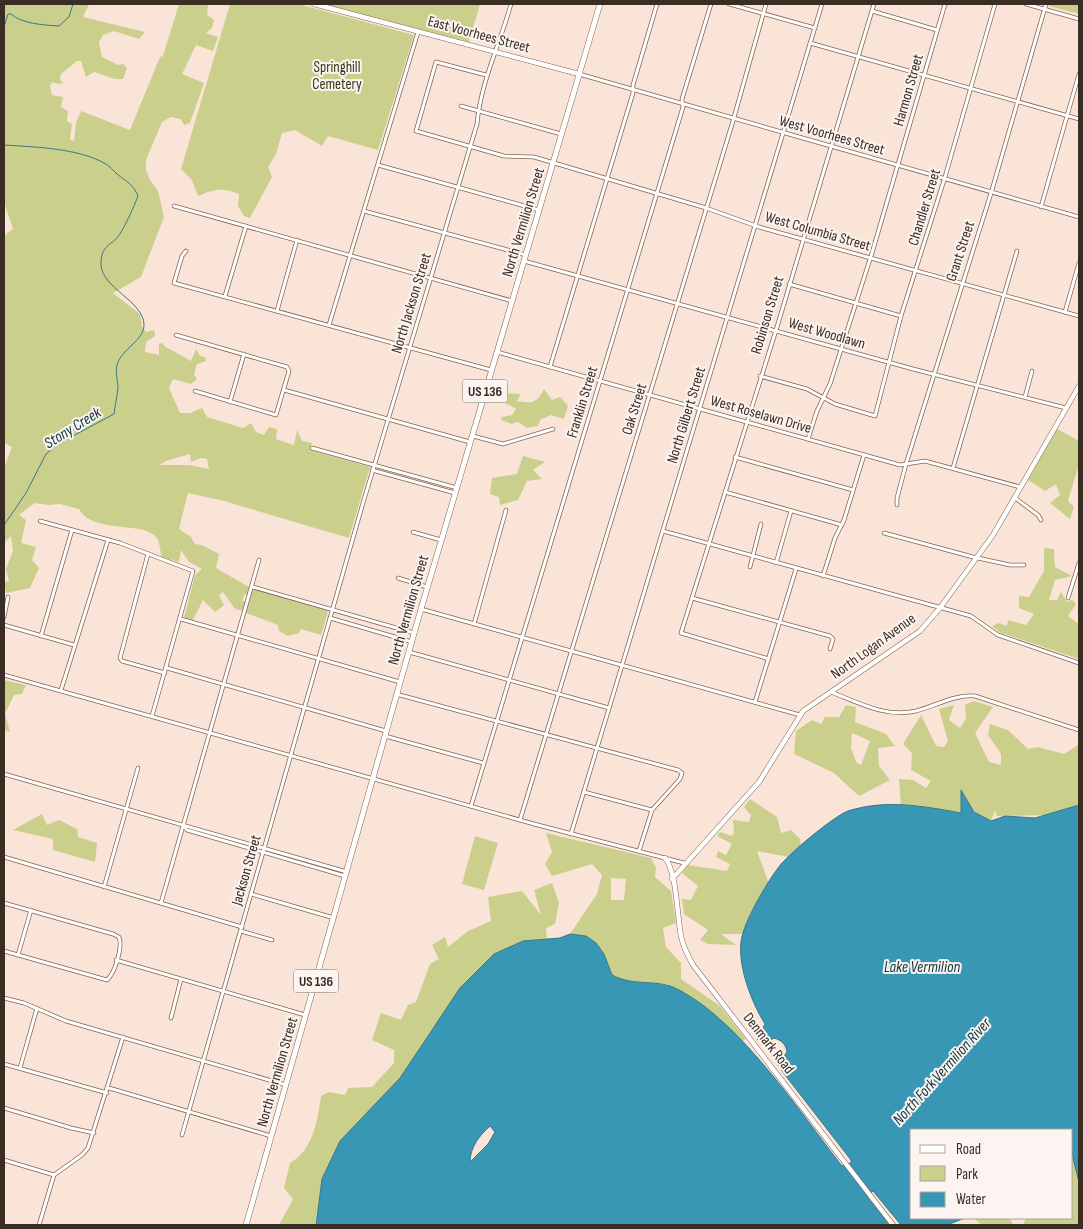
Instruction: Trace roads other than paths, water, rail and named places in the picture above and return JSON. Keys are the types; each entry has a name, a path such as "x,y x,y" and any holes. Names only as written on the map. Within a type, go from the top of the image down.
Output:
{"main road":[{"name":"North Vermilion Street","path":"246,1225 427,587 600,4"}],"street":[{"name":"East Voorhees Street","path":"314,4 580,74"},
{"name":"North Jackson Street","path":"332,610 372,470 470,147 486,75 496,52 511,4"},
{"path":"550,367 658,4"},
{"name":"Franklin Street","path":"471,806 657,193 711,4"},
{"path":"729,4 815,28"},
{"name":"Oak Street","path":"520,820 678,304 766,4"},
{"name":"North Gilbert Street","path":"571,834 822,4"},
{"name":"Robinson Street","path":"769,659 681,633 874,4"},
{"name":"Harmon Street","path":"808,439 830,384 870,258 945,4"},
{"name":"Chandler Street","path":"823,398 842,407 875,416 883,394 888,362 901,316 996,4"},
{"path":"1026,4 1079,19"},
{"name":"Grant Street","path":"897,505 897,498 906,464 991,192 1046,4"},
{"path":"872,11 937,30"},
{"path":"329,325 418,31"},
{"path":"810,43 1079,119"},
{"name":"West Columbia Street","path":"486,75 436,62 416,131 504,156 534,158 553,163 657,193 802,239 1079,316"},
{"name":"West Voorhees Street","path":"580,74 1079,217"},
{"path":"1041,207 1079,74"},
{"path":"460,106 561,135"},
{"path":"378,165 539,210"},
{"path":"174,206 512,301"},
{"name":"West Woodlawn","path":"364,210 444,232 578,276 888,362 1066,408"},
{"path":"225,296 246,226"},
{"path":"277,311 298,240"},
{"path":"953,468 1017,250"},
{"path":"186,251 182,256 174,283 492,370"},
{"path":"1065,312 1079,263"},
{"path":"789,284 901,316"},
{"path":"176,336 287,367 289,371 276,415 195,391"},
{"name":"West Roselawn Drive","path":"496,352 864,455 906,464 925,462 1020,487"},
{"path":"230,402 244,354"},
{"path":"1025,397 1032,371"},
{"path":"760,376 807,388 823,398"},
{"name":"North Logan Avenue","path":"672,879 684,863 758,782 800,714 920,631 940,608 977,557 1079,386"},
{"path":"284,390 470,442"},
{"path":"472,436 504,444 553,429"},
{"path":"312,448 456,491"},
{"path":"823,576 835,538 842,525 864,455"},
{"path":"735,457 853,490"},
{"path":"372,470 456,491"},
{"path":"725,492 842,525"},
{"path":"1014,497 1038,515 1041,520"},
{"path":"474,624 506,510"},
{"path":"776,563 791,510"},
{"path":"40,521 108,540 193,571 181,619 152,716"},
{"path":"750,567 761,524"},
{"path":"41,636 72,530"},
{"path":"663,531 970,616 995,634 1079,663"},
{"path":"413,532 441,540"},
{"path":"884,533 1010,565 1024,565"},
{"path":"61,690 108,540"},
{"path":"148,554 120,658 122,661 165,674"},
{"path":"161,903 223,684 253,587 258,560"},
{"path":"1068,598 1079,563"},
{"path":"756,702 796,569"},
{"path":"398,578 427,587"},
{"path":"253,587 414,633"},
{"path":"4,617 8,597"},
{"path":"692,598 830,636 833,638 830,649"},
{"path":"421,609 800,714"},
{"name":"Jackson Street","path":"182,1135 332,610"},
{"path":"330,618 412,642"},
{"path":"181,619 400,682"},
{"path":"4,625 74,645"},
{"path":"409,652 609,708"},
{"path":"167,668 304,707 483,763"},
{"path":"4,675 520,820 684,863"},
{"path":"830,692 887,714 916,711 963,696 975,696 1079,730"},
{"path":"396,694 678,770 682,774 680,779 652,810 639,852"},
{"path":"104,887 138,768"},
{"path":"4,774 183,826 187,830 211,835 346,874"},
{"path":"584,792 652,810"},
{"path":"4,858 161,903 241,928 272,940"},
{"name":"Denmark Road","path":"664,858 669,865 681,936 693,965 893,1225"},
{"path":"251,894 334,918"},
{"path":"4,902 119,937 121,942 112,975 107,980 4,950"},
{"path":"18,955 31,910"},
{"path":"116,960 306,1015"},
{"path":"171,1018 182,979"},
{"path":"4,998 37,1008 66,1021 286,1086"},
{"path":"20,1068 37,1008"},
{"path":"39,1225 54,1175 82,1155 94,1133 124,1037"},
{"path":"4,1064 107,1093"},
{"path":"109,1088 272,1136"},
{"path":"4,1108 94,1133"},
{"path":"4,1160 54,1175"}],"water":[{"name":"Lake Vermilion","path":"961,790 974,812 991,821 1005,816 1035,818 1079,805 1079,1182 1073,1158 1073,1129 910,1129 910,1219 962,1219 947,1225 901,1225 873,1191 867,1197 890,1225 316,1225 322,1179 340,1141 400,1078 460,988 494,954 523,941 560,938 570,934 586,936 596,943 604,954 612,975 630,981 664,984 681,991 704,1006 747,1046 768,1070 842,1166 851,1163 851,1160 782,1071 778,1064 787,1052 781,1041 774,1038 765,1044 757,1039 765,1024 755,1006 747,985 742,963 741,942 746,925 756,904 778,868 822,828 841,814 862,807 876,805 919,806 961,813","holes":["490,1126 495,1132 488,1144 470,1162 476,1142"]}],"waterway":[{"name":"Stony Creek","path":"4,27 8,14 27,22 59,26 69,17 73,4"},
{"name":"Stony Creek","path":"4,145 70,151 95,159 107,165 134,189 138,196 132,211 120,234 105,249 101,257 101,264 103,273 115,288 137,309 142,316 144,325 140,336 119,359 116,374 118,388 114,414 56,445 46,454 26,493 4,525"}],"park label":[{"name":"Springhill Cemetery","path":"337,76"}],"water label":[{"name":"North Fork Vermilion River","path":"941,1071"}]}
